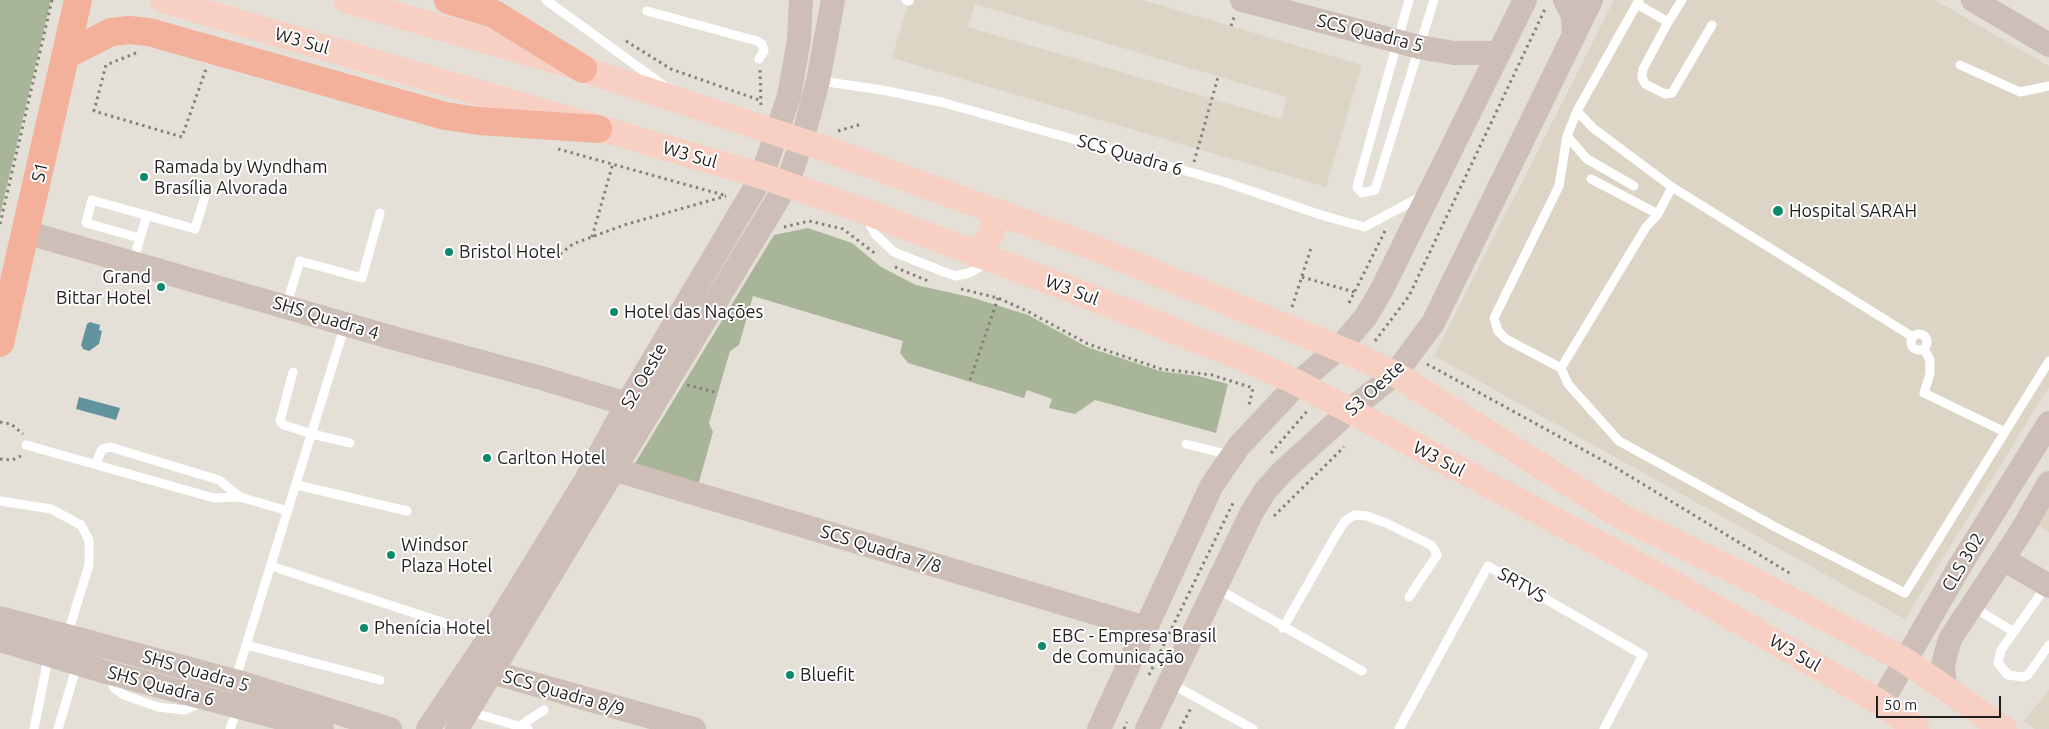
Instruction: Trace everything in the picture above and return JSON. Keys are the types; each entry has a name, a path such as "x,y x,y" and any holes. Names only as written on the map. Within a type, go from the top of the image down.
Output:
{"highway":[{"path":"448,0 494,14 583,69"},
{"name":"S1","path":"0,343 66,55 69,1"},
{"path":"66,55 111,32 129,30 149,32 445,116 479,121 598,129"}],"main road":[{"name":"W3 Sul","path":"163,0 787,184 1093,298 1298,383 1676,585 1881,702 1917,729"},
{"path":"346,0 583,69 768,129 1097,249 1339,348 1403,365 1622,516 1751,579 1904,660 2004,729"},
{"name":"S2 Oeste","path":"428,729 489,638 586,480 752,173 768,129 795,70 801,0"},
{"name":"S2 Oeste","path":"462,720 616,470 787,184 802,141 818,81 833,0"},
{"name":"SCS Quadra 5","path":"1242,0 1408,44 1454,53 1499,53"},
{"path":"1099,729 1212,485 1233,456 1298,383 1339,348 1365,318 1382,291 1525,0"},
{"path":"1565,0 1573,16 1574,36"},
{"name":"S3 Oeste","path":"1147,729 1252,512 1266,491 1282,472 1403,365 1433,323 1591,0"},
{"path":"1973,0 2049,45"},
{"path":"982,257 986,242 992,232 995,211"},
{"name":"SHS Quadra 4","path":"25,232 627,404"},
{"name":"CLS 302","path":"1881,702 1961,564 2049,423"},
{"name":"SCS Quadra 7/8","path":"616,470 1146,628"},
{"name":"CLS 302","path":"1945,688 1943,664 1950,639 2022,530 2049,484"},
{"path":"2022,530 2045,583"},
{"path":"1961,564 2003,559 2045,583"},
{"path":"1676,585 1675,579 1678,572 1693,565 1751,579"},
{"name":"SHS Quadra 5","path":"0,618 235,681 390,729"},
{"name":"SHS Quadra 6","path":"0,640 106,672 238,706 270,718 322,729"},
{"name":"SCS Quadra 8/9","path":"491,672 694,729"}],"lane":[{"path":"546,0 688,103"},
{"path":"1409,0 1408,44 1375,190 1362,193 1357,187 1408,44 1434,0"},
{"path":"1682,0 1643,69 1642,77 1645,84 1665,94 1672,93 1712,25"},
{"path":"1668,22 1638,2 1577,111 1567,136 1558,186 1494,318 1498,331 1506,339 1561,368 1568,384 1619,441 1779,530 1905,592 2049,361"},
{"path":"647,11 757,41 762,44 764,51 759,59"},
{"path":"1960,65 2020,92 2049,86"},
{"name":"SCS Quadra 6","path":"818,81 882,90 941,102 1192,172 1321,215 1364,227 1431,192"},
{"path":"1577,111 1593,128 1672,187 1913,337 1917,334 1924,335 1928,342 1924,349 1930,360 1930,374 1924,393 2005,432"},
{"path":"1567,136 1587,159 1634,186"},
{"path":"1591,179 1658,214"},
{"path":"140,238 86,223 92,200 196,229 207,190 190,186"},
{"path":"1561,368 1646,227 1658,214 1672,187"},
{"path":"286,306 300,261 362,278 380,213"},
{"path":"133,262 147,215"},
{"path":"235,681 297,485 345,324"},
{"path":"293,372 280,421 284,425 312,434 350,443"},
{"path":"1186,444 1233,456"},
{"path":"26,445 96,463 214,498 240,497 288,512"},
{"path":"96,463 102,449 110,447 219,480 240,497"},
{"path":"297,485 407,510"},
{"path":"0,500 51,509 81,525 89,540 90,565 67,636"},
{"path":"1283,628 1336,534 1345,521 1354,516 1367,516 1386,523 1431,545 1435,550 1436,555 1409,597"},
{"path":"271,566 489,638"},
{"name":"SRTVS","path":"1400,729 1488,566 1643,655 1604,729"},
{"path":"2045,583 1997,658 2004,672 2012,677 2028,675 2049,645"},
{"path":"1216,588 1362,672"},
{"path":"1971,606 2014,632"},
{"path":"246,645 380,680"},
{"path":"34,729 49,654"},
{"path":"58,729 77,663"},
{"path":"1169,683 1253,729"},
{"path":"230,729 238,706"},
{"path":"518,727 544,710"},
{"path":"462,720 528,729"}],"path":[{"path":"0,224 69,1"},
{"path":"619,36 671,69 762,101"},
{"path":"94,111 182,137 213,50"},
{"path":"759,59 762,101 768,129"},
{"path":"1192,172 1218,77"},
{"path":"592,237 613,163"},
{"path":"560,254 573,244 624,225 719,200 727,196 734,187 752,173"},
{"path":"1286,326 1311,248"},
{"path":"1302,277 1354,292"},
{"path":"970,380 998,298 1029,312 1088,344 1161,369 1212,375 1253,388 1249,406"},
{"path":"1403,365 1613,466 1793,575"},
{"path":"0,422 11,424 20,429 25,437 26,445 22,455 12,460 0,459"},
{"path":"1271,519 1344,447"},
{"path":"1180,729 1190,708 1194,707 1198,698"}],"shaded area":[{"path":"909,0 1143,0 1362,65 1326,187 892,58","holes":["975,4 1287,97 1281,119 968,27"]},
{"name":"Hospital SARAH","path":"1614,0 1935,0 2049,66 2049,387 1905,619 1434,356"},
{"path":"2049,505 2049,532 2037,525"},
{"path":"2049,690 2049,729 2035,729 2024,721"}],"green space":[{"path":"0,0 51,0 0,215"},
{"path":"808,228 852,243 881,267 916,285 970,297 1028,315 1087,347 1160,371 1198,376 1228,384 1216,433 1095,400 1075,414 1049,408 1052,399 1027,390 1024,398 908,363 900,353 903,341 753,296 739,345 730,351 709,423 713,432 697,489 631,470 774,235"}],"water":[{"path":"90,322 100,325 99,330 102,331 99,344 89,351 83,349 81,345 87,324"},
{"path":"79,397 120,408 116,420 76,409"}],"place":[{"name":"Ramada by Wyndham Brasília Alvorada","path":"144,177"},
{"name":"Hospital SARAH","path":"1778,211"},
{"name":"Bristol Hotel","path":"449,252"},
{"name":"Grand Bittar Hotel","path":"161,287"},
{"name":"Hotel das Nações","path":"614,312"},
{"name":"Carlton Hotel","path":"487,458"},
{"name":"Windsor Plaza Hotel","path":"391,555"},
{"name":"Phenícia Hotel","path":"364,628"},
{"name":"EBC - Empresa Brasil de Comunicação","path":"1042,646"},
{"name":"Bluefit","path":"790,675"}]}
